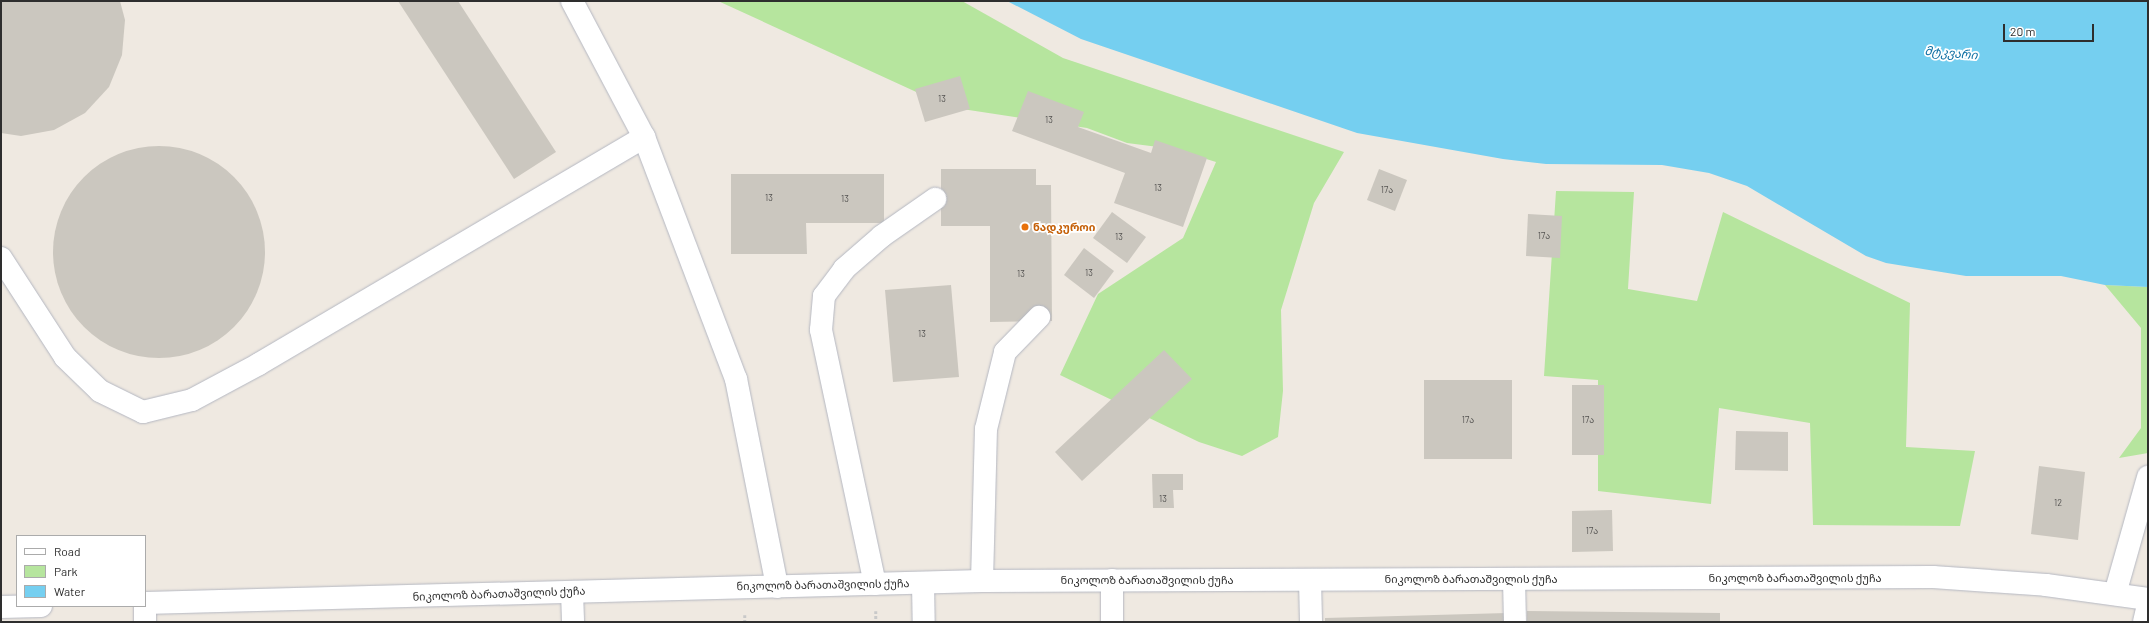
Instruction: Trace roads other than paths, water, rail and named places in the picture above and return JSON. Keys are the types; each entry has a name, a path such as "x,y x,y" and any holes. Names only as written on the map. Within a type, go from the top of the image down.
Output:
{"street":[{"path":"572,1 644,137 736,379 777,587"},
{"path":"1,258 65,357 100,391 143,412 192,400 259,364 644,137"},
{"path":"876,584 821,330 824,296 844,269 882,236 935,199"},
{"path":"982,581 986,429 1005,352 1039,317"},
{"path":"2115,594 2148,477"},
{"name":"ნიკოლოზ ბარათაშვილის ქუჩა","path":"146,603 982,581 1933,577 2115,594 2148,599"},
{"path":"1514,579 1515,622"},
{"path":"1112,580 1112,622"},
{"path":"1310,580 1311,622"},
{"path":"923,583 924,622"},
{"path":"572,592 573,622"},
{"path":"2144,622 2148,604"},
{"path":"1,607 16,607"},
{"path":"145,607 145,622"}],"water":[{"name":"მტკვარი","path":"1007,1 2148,1 2148,287 2105,285 2061,276 1966,276 1886,263 1866,256 1747,186 1709,173 1662,165 1546,164 1503,159 1357,133 1081,39"}],"place":[{"name":"ნადკუროი","path":"1025,227"}]}
